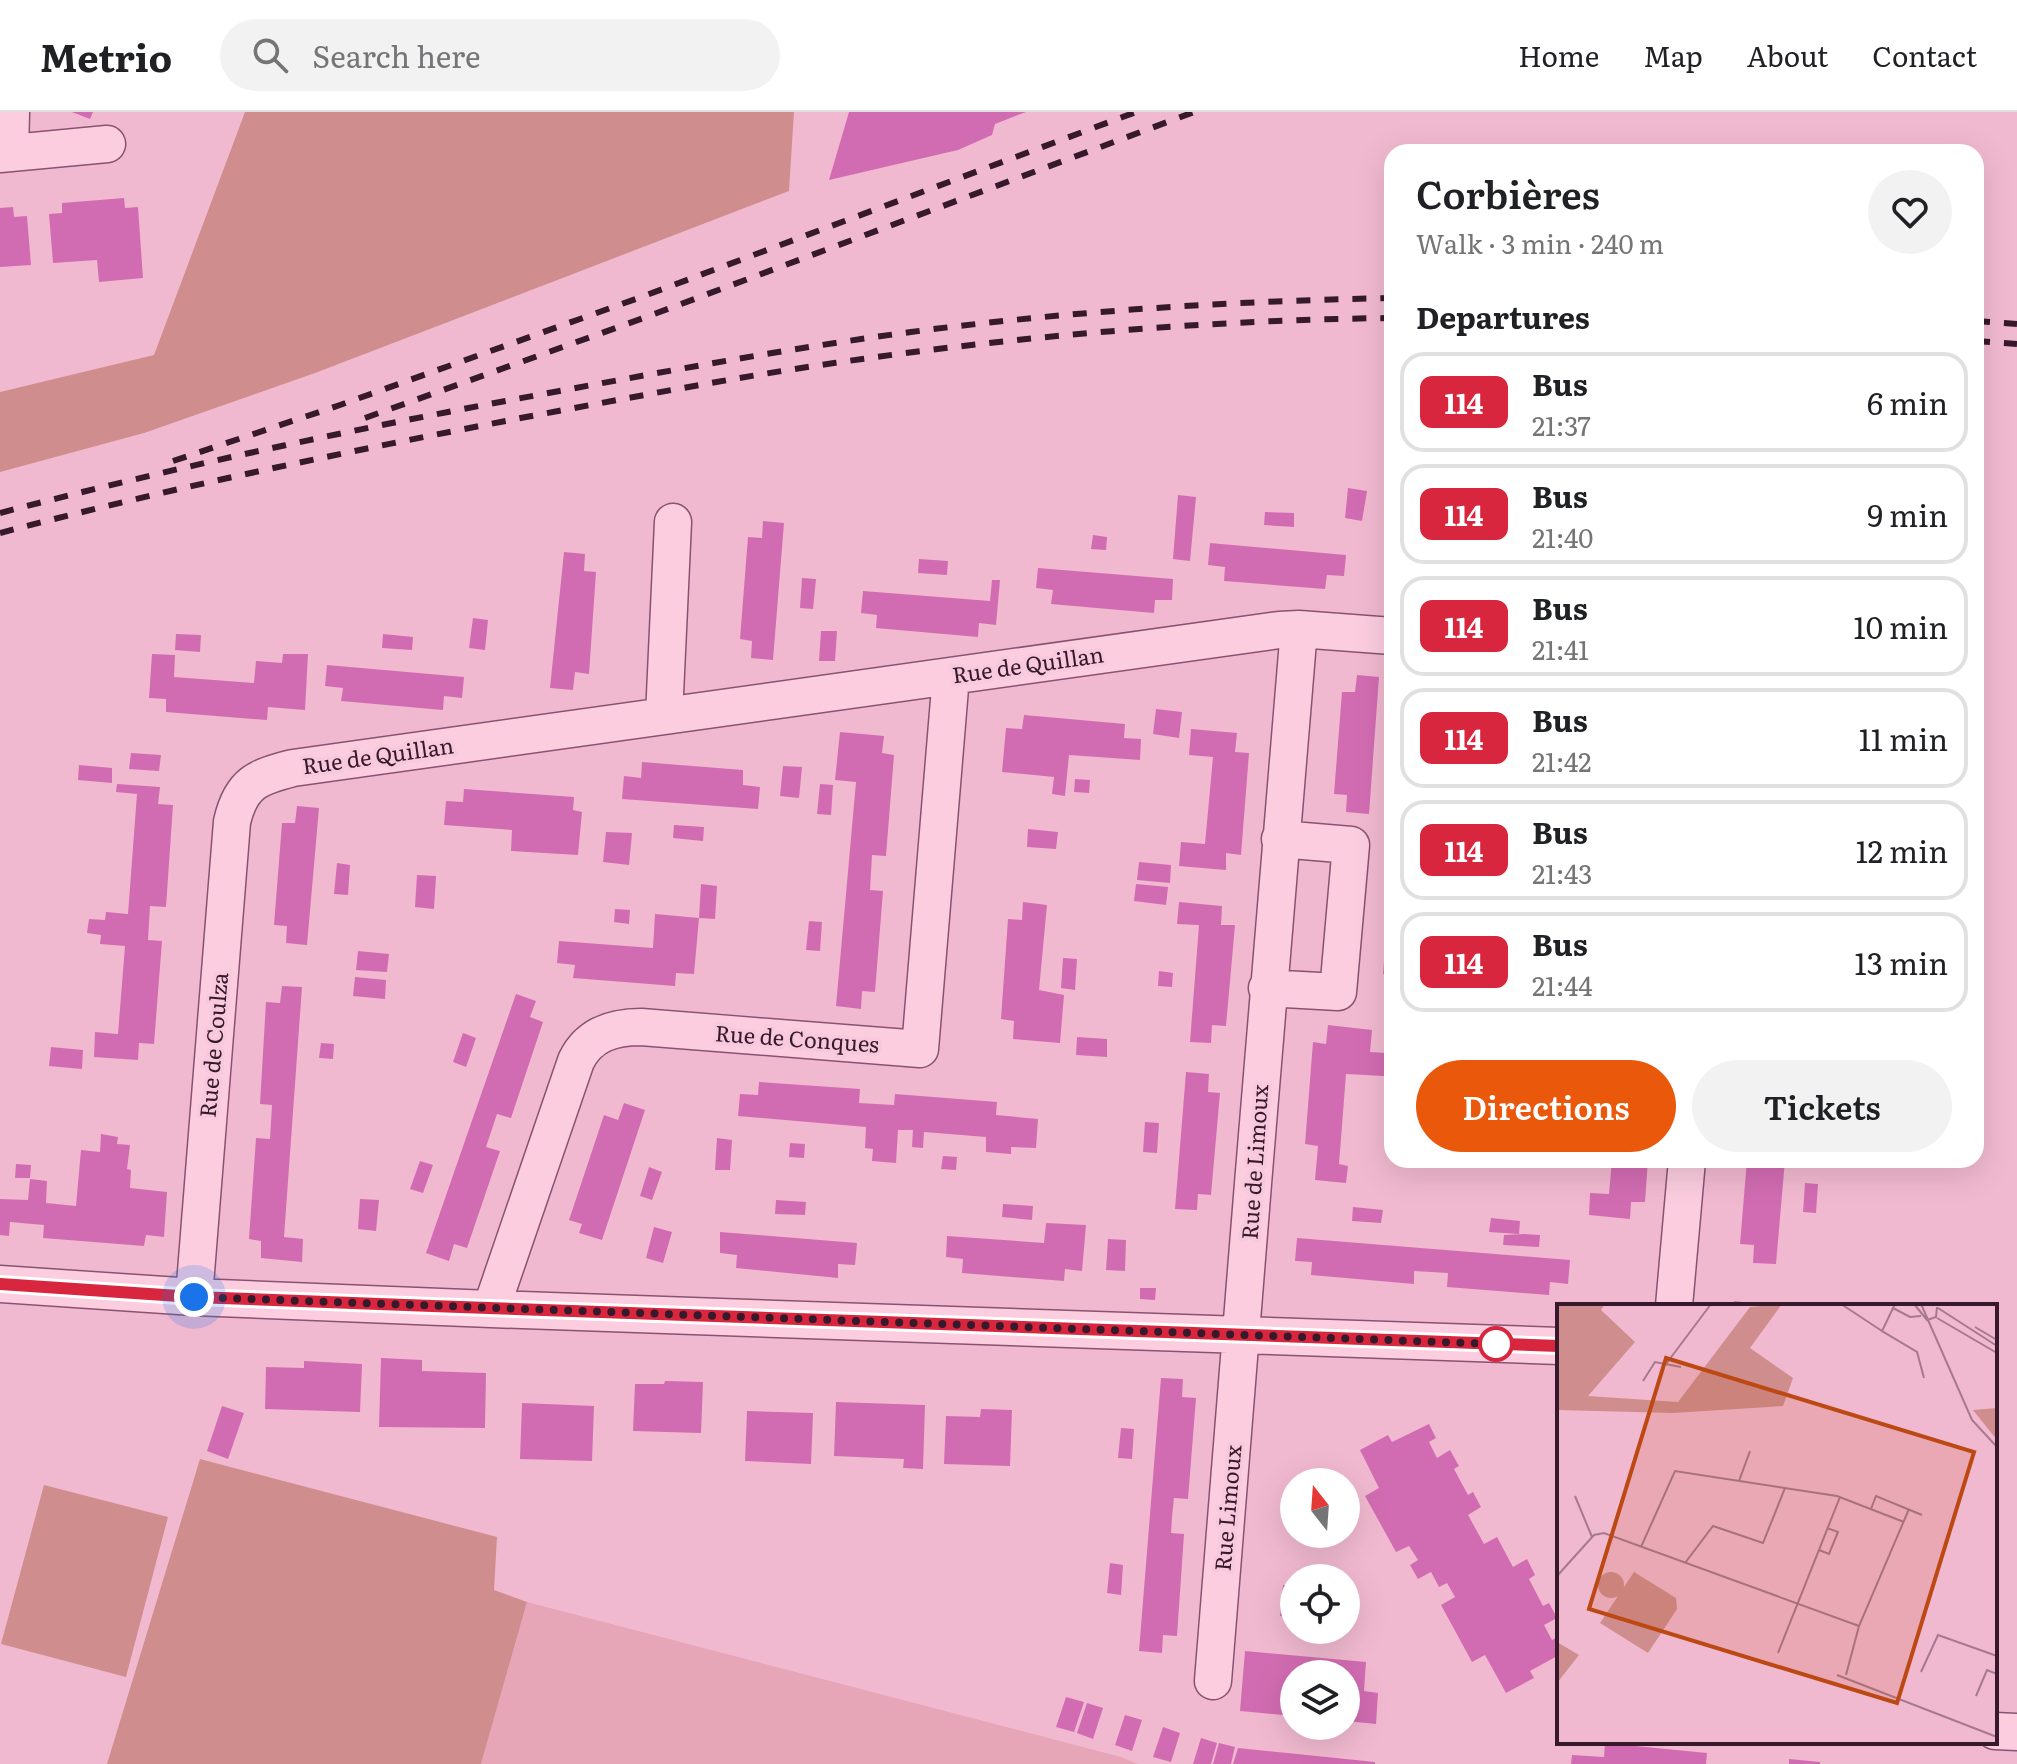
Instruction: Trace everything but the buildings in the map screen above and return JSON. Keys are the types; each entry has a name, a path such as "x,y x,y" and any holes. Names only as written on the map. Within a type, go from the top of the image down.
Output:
{"street":[{"path":"11,112 5,153 107,144"},
{"path":"664,716 673,522"},
{"name":"Rue de Quillan","path":"241,795 262,777 293,768 664,716 1299,629 1384,635"},
{"name":"Rue de Limoux","path":"1243,1336 1267,988 1299,629"},
{"name":"Rue de Conques","path":"491,1309 576,1061 582,1048 593,1039 607,1031 641,1027 920,1049 951,676"},
{"name":"Rue de Coulza","path":"194,1297 232,822 241,795"},
{"path":"1267,988 1338,992 1351,845 1280,839"},
{"path":"1674,1304 1686,1168"},
{"path":"0,1284 194,1297 491,1309 1557,1346"},
{"name":"Rue Limoux","path":"1213,1681 1243,1336"},
{"path":"1997,1731 2017,1732"}],"shaded area":[{"path":"245,112 794,112 789,191 315,373 144,433 0,472 0,392 154,355"},
{"path":"200,1459 497,1537 494,1590 527,1602 481,1764 107,1764"},
{"path":"44,1485 168,1517 126,1677 1,1644"},
{"path":"527,1602 1121,1757 1138,1764 481,1764"}],"railway":[{"path":"173,461 644,296 1136,112"},
{"path":"365,418 649,316 1194,112"},
{"path":"0,513 345,433 822,345 1091,313 1384,298"},
{"path":"0,533 131,500 328,457 526,417 795,369 903,353 1112,331 1384,318"},
{"path":"1984,322 2017,324"},
{"path":"1984,342 2017,344"}],"bus line":[{"name":"114","path":"0,1284 194,1297 1557,1346"}],"route":[{"path":"194,1297 1496,1344"}]}
